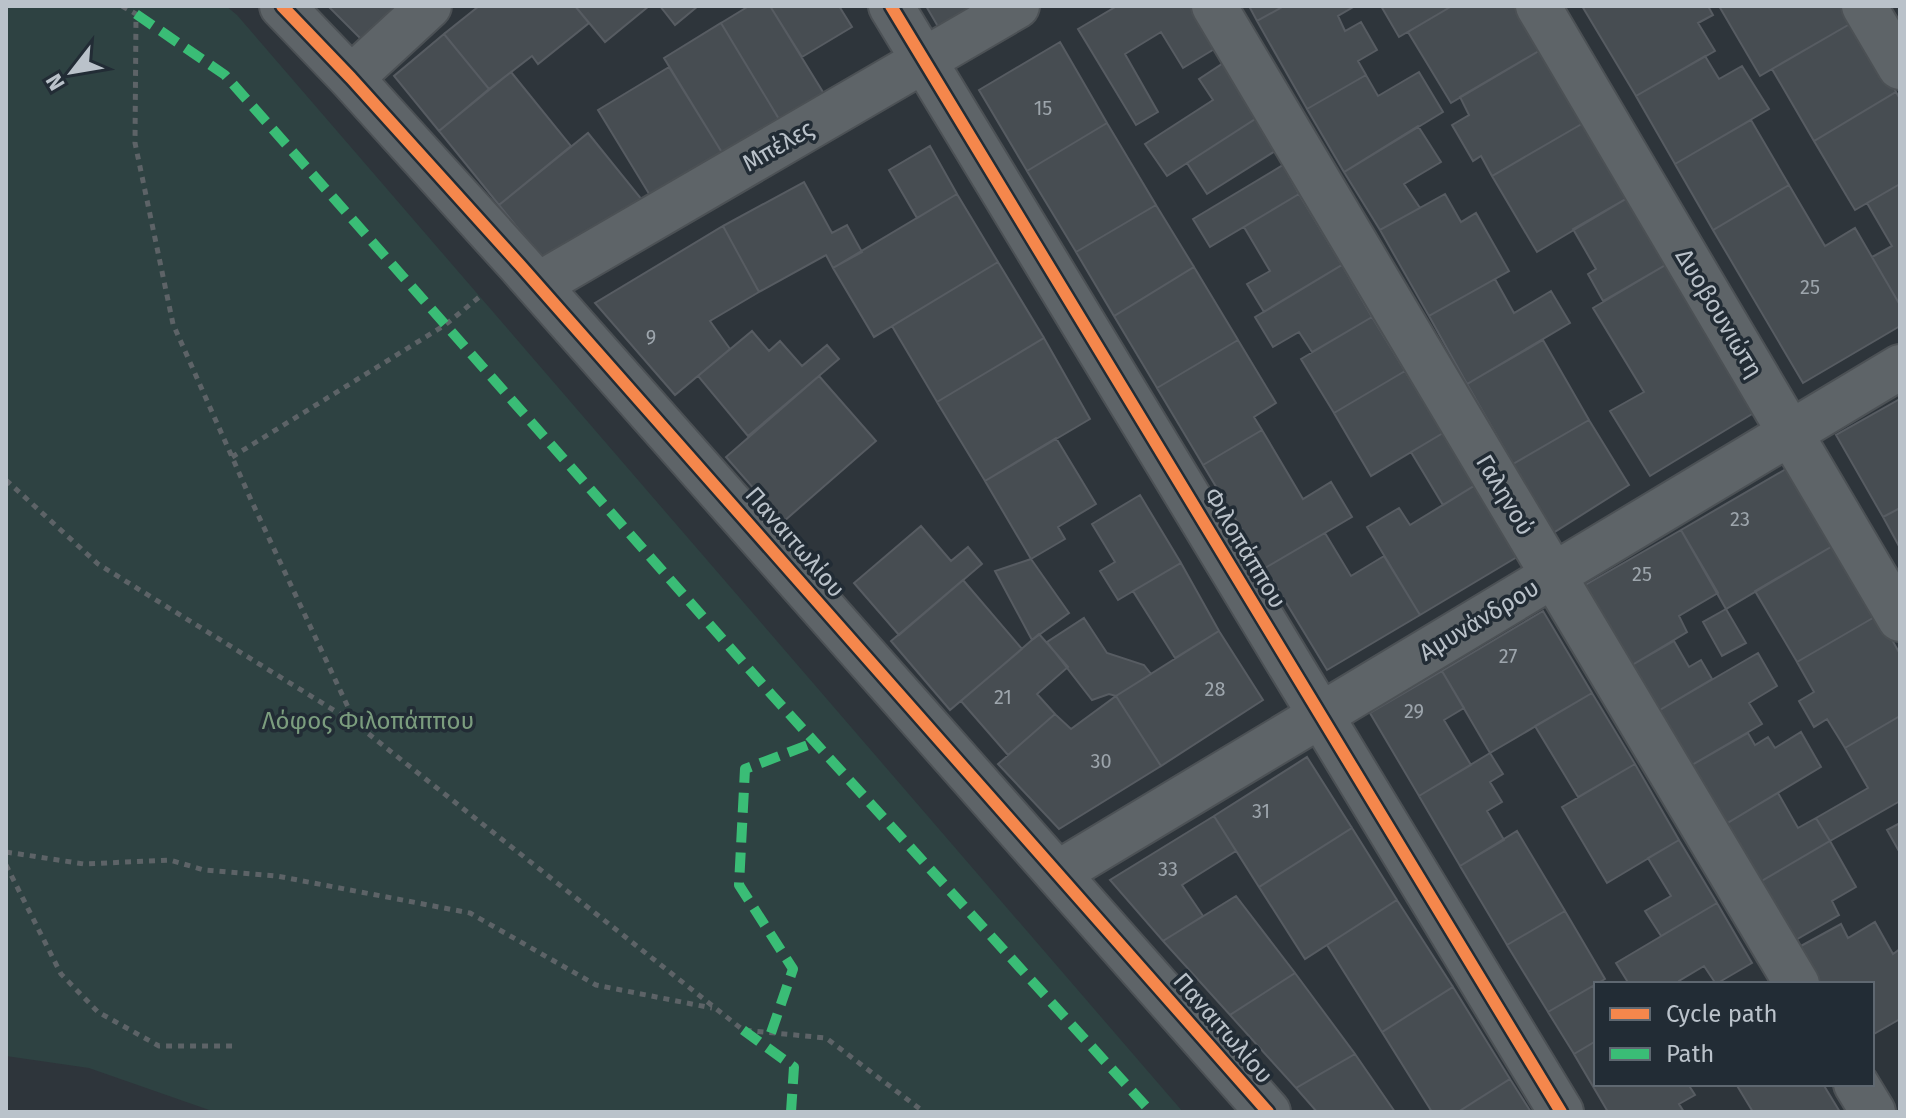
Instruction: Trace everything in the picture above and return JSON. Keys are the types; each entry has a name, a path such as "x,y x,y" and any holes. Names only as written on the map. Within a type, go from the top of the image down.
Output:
{"street":[{"name":"Παναιτωλίου","path":"282,6 529,275 1268,1112"},
{"path":"351,78 429,6"},
{"name":"Φιλοπάππου","path":"891,6 1561,1112"},
{"name":"Μπέλες","path":"529,275 1017,6"},
{"name":"Γαληνού","path":"1214,6 1796,982"},
{"name":"Δυοβουνιώτη","path":"1538,6 1900,619"},
{"path":"1864,6 1900,67"},
{"name":"Αμυνάνδρου","path":"1058,873 1900,367"},
{"path":"1857,1086 1873,1112"}],"path":[{"path":"122,6 136,14 135,143 173,324 356,724"},
{"path":"232,457 529,275"},
{"path":"6,480 98,564 356,724 743,1030 826,1038 924,1112"},
{"path":"6,852 84,864 170,860 204,870 277,876 470,913 596,985 713,1008"},
{"path":"6,865 61,974 98,1012 159,1046 234,1046"}],"green space":[{"name":"Λόφος Φιλοπάππου","path":"6,6 226,6 237,15 1183,1112 215,1112 89,1068 6,1056"}],"building":[{"path":"328,6 419,6 373,51"},
{"path":"479,6 575,6 589,23 538,64 532,56 489,89 444,34"},
{"path":"575,6 649,6 605,42"},
{"path":"660,6 698,6 675,25"},
{"path":"749,6 770,6 826,97 782,124 721,23"},
{"path":"770,6 839,6 852,27 802,57"},
{"path":"926,6 981,6 940,30"},
{"path":"1117,6 1198,6 1221,45 1183,68 1161,32 1125,54 1158,112 1136,125 1078,29"},
{"path":"1249,6 1284,6 1257,21"},
{"path":"1284,6 1355,6 1338,16 1345,31 1361,22 1377,50 1358,61 1366,75 1307,109 1257,21"},
{"path":"1381,6 1452,6 1399,37"},
{"path":"1452,6 1524,6 1549,45 1451,103 1408,32"},
{"path":"1582,6 1708,6 1713,15 1698,23 1715,51 1636,96"},
{"path":"1719,6 1846,6 1855,21 1760,76"},
{"path":"1855,21 1896,92 1814,141 1772,69"},
{"path":"721,23 782,124 726,159 664,58"},
{"path":"444,34 489,89 439,131 394,76"},
{"path":"1060,42 1107,123 1027,171 979,90"},
{"path":"1549,45 1592,118 1492,176 1481,156 1473,161 1452,125 1469,115 1460,97"},
{"path":"1705,56 1719,79 1742,66 1769,109 1675,164 1636,96"},
{"path":"1225,62 1260,116 1167,176 1145,144 1213,100 1199,79"},
{"path":"669,67 726,159 654,202 598,110"},
{"path":"511,72 571,146 499,205 439,131"},
{"path":"1419,72 1443,112 1344,172 1307,109 1366,75 1378,96"},
{"path":"1896,92 1900,99 1900,184 1855,210 1814,141"},
{"path":"1260,116 1280,148 1207,194 1187,163"},
{"path":"1592,118 1636,193 1537,252 1492,176"},
{"path":"1751,120 1789,185 1713,230 1675,164"},
{"path":"1107,123 1156,205 1076,252 1027,171"},
{"path":"1418,126 1441,162 1404,184 1420,208 1380,230 1344,172"},
{"path":"588,133 643,201 554,273 499,205"},
{"path":"930,146 957,194 917,218 889,170"},
{"path":"1283,165 1299,194 1210,247 1193,219"},
{"path":"804,182 832,233 847,225 862,252 833,268 826,255 759,292 723,226"},
{"path":"1900,184 1900,305 1872,257 1892,246 1867,203"},
{"path":"1789,185 1825,246 1855,228 1900,305 1900,326 1803,383 1713,230"},
{"path":"1636,193 1674,260 1603,301 1588,274 1596,269 1573,229"},
{"path":"957,194 998,262 874,337 833,268"},
{"path":"1299,194 1342,265 1264,312 1247,284 1270,271 1244,227"},
{"path":"1445,194 1461,222 1476,213 1509,271 1429,316 1380,230"},
{"path":"1156,205 1194,267 1114,316 1076,252"},
{"path":"723,226 759,292 710,321 730,349 675,395 595,303"},
{"path":"1674,260 1762,408 1650,476 1610,411 1644,392 1593,308"},
{"path":"998,262 1044,338 937,402 892,326"},
{"path":"1342,265 1372,317 1312,352 1299,332 1273,347 1255,317"},
{"path":"1194,267 1238,340 1157,388 1114,316"},
{"path":"1495,279 1514,313 1551,291 1570,323 1467,384 1429,316"},
{"path":"1372,317 1405,371 1334,413 1301,359"},
{"path":"752,331 769,351 780,341 802,366 827,345 839,359 748,436 698,376"},
{"path":"1044,338 1090,419 985,481 937,402"},
{"path":"1238,340 1276,403 1254,417 1262,430 1203,465 1157,388"},
{"path":"1543,340 1589,420 1513,464 1467,384"},
{"path":"1405,371 1443,433 1371,476 1334,413"},
{"path":"819,376 876,441 783,522 726,457"},
{"path":"1900,399 1900,508 1883,517 1836,435"},
{"path":"1589,420 1629,485 1553,533 1513,464"},
{"path":"1262,430 1303,499 1331,482 1352,517 1265,568 1203,465"},
{"path":"1443,433 1474,486 1443,505 1411,452"},
{"path":"1056,438 1096,504 1058,527 1065,539 1031,559 985,481"},
{"path":"1791,466 1836,544 1726,609 1681,530"},
{"path":"1474,486 1517,557 1420,615 1367,527 1399,508 1410,525"},
{"path":"1140,495 1181,563 1118,600 1100,571 1115,562 1092,524"},
{"path":"1900,508 1900,548 1883,517"},
{"path":"921,526 951,561 968,547 982,564 899,635 854,583"},
{"path":"1681,530 1718,593 1679,616 1687,632 1627,668 1580,588"},
{"path":"1325,533 1351,576 1384,556 1420,615 1327,670 1265,568"},
{"path":"1836,544 1878,615 1797,662 1755,591"},
{"path":"1031,559 1069,613 1032,640 995,571"},
{"path":"1181,563 1219,631 1175,658 1133,591"},
{"path":"963,580 1022,649 950,710 891,641"},
{"path":"1726,609 1746,643 1722,656 1703,622"},
{"path":"1543,611 1592,693 1490,753 1442,671"},
{"path":"1878,615 1900,654 1900,716 1845,748 1827,719 1814,727 1799,701 1814,692 1797,662"},
{"path":"1084,618 1107,653 1144,665 1151,674 1116,696 1109,694 1092,700 1047,642"},
{"path":"1219,631 1263,700 1161,766 1116,696"},
{"path":"1039,634 1068,667 1037,694 1055,714 1008,755 961,701"},
{"path":"1674,641 1689,667 1701,660 1712,679 1653,714 1627,668"},
{"path":"1758,653 1777,686 1749,703 1762,724 1685,769 1653,714"},
{"path":"1442,671 1464,708 1444,720 1471,765 1419,796 1370,713"},
{"path":"1592,693 1635,764 1578,797 1535,726"},
{"path":"1116,696 1161,766 1059,829 998,764 1055,714 1071,729"},
{"path":"1900,716 1900,801 1830,841 1816,818 1868,788 1845,748"},
{"path":"1801,732 1821,767 1719,828 1685,769 1748,733 1755,745 1768,737 1775,748"},
{"path":"1490,753 1503,774 1490,782 1502,802 1487,811 1504,840 1460,866 1419,796"},
{"path":"1307,757 1352,828 1259,887 1214,816"},
{"path":"1635,764 1679,840 1607,883 1562,807"},
{"path":"1778,793 1798,828 1816,818 1830,841 1753,886 1719,828"},
{"path":"1214,816 1236,851 1182,885 1203,916 1163,941 1110,880"},
{"path":"1900,823 1900,853 1887,830"},
{"path":"1352,828 1397,900 1305,959 1259,887"},
{"path":"1517,831 1565,911 1507,945 1460,866"},
{"path":"1679,840 1717,903 1661,936 1645,911 1671,896 1648,858"},
{"path":"1830,841 1856,887 1832,901 1839,915 1787,945 1753,886"},
{"path":"1236,896 1295,973 1230,1015 1163,941"},
{"path":"1397,900 1453,987 1382,1032 1327,945"},
{"path":"1717,903 1752,963 1719,982 1715,982 1704,966 1679,982 1628,982 1616,963"},
{"path":"1565,911 1605,979 1594,982 1594,985 1548,1012 1507,945"},
{"path":"1875,922 1893,954 1900,949 1900,1019 1874,1034 1874,982 1819,982 1799,947 1841,924 1848,938"},
{"path":"1295,973 1355,1054 1296,1088 1230,1015"},
{"path":"1593,986 1594,1042 1574,1054 1548,1012"},
{"path":"1453,987 1510,1079 1458,1112 1432,1112 1382,1032"},
{"path":"1594,1042 1594,1086 1689,1086 1695,1095 1679,1104 1684,1112 1608,1112 1574,1054"},
{"path":"1355,1054 1395,1112 1317,1112 1296,1088"},
{"path":"1510,1079 1531,1112 1458,1112"},
{"path":"1737,1086 1824,1086 1840,1112 1753,1112"}],"marked path":[{"path":"136,14 225,75 771,694 1151,1112"},
{"path":"771,1033 793,969 739,885 745,769 816,742"},
{"path":"743,1030 794,1067 791,1112"}],"cycle path":[{"path":"282,6 520,265 1268,1112"},
{"path":"891,6 1561,1112"}]}
